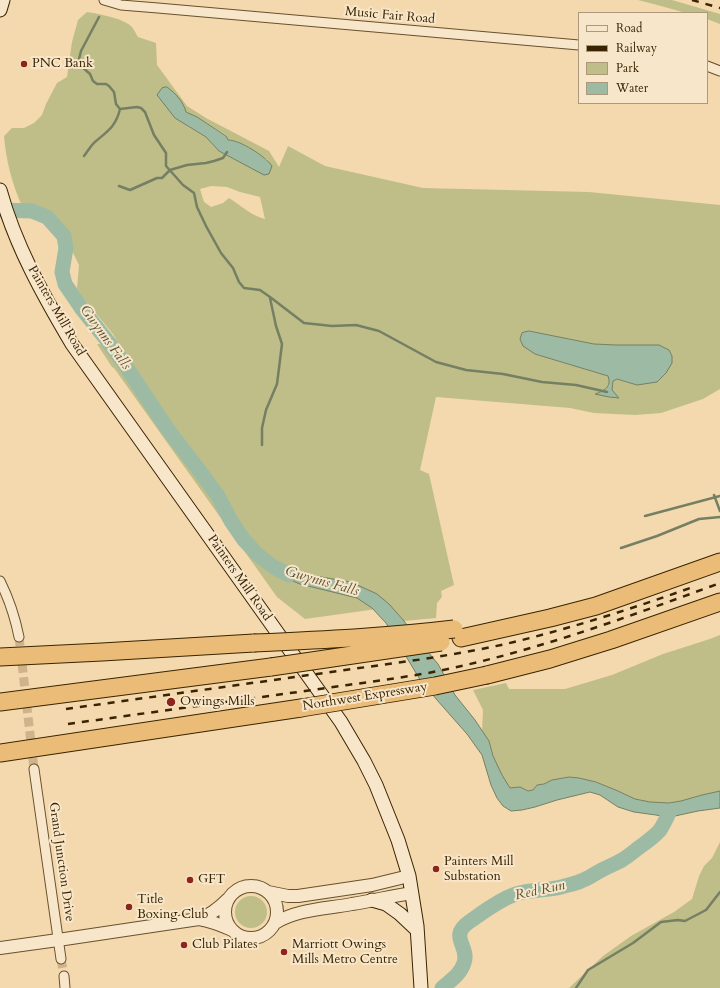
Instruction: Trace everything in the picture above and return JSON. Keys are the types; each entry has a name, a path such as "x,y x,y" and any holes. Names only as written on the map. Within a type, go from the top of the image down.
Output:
{"highway":[{"path":"0,702 271,667 403,648 457,634 550,618 596,606 720,562"},
{"name":"Northwest Expressway","path":"0,752 301,708 435,686 550,659 611,640 720,602"},
{"path":"0,657 416,634 457,634"}],"main road":[{"path":"0,10 3,0"},
{"name":"Painters Mill Road","path":"0,191 12,228 34,278 72,344 341,722 361,756 376,785 398,840 409,876 417,930 421,988"},
{"path":"372,900 386,904 400,914 417,930"}],"street":[{"name":"Music Fair Road","path":"104,0 121,5 181,11 578,45"},
{"path":"708,66 720,71"},
{"path":"0,581 11,605 19,637"},
{"name":"Grand Junction Drive","path":"34,769 61,959"},
{"path":"268,892 288,896 301,895 372,885 409,876"},
{"path":"0,948 199,919 216,910 241,887 250,885 259,886 268,892 274,898 277,906 275,923 268,932 252,938 243,937 223,926 199,919"},
{"path":"275,923 287,917 304,912 412,893"},
{"path":"228,899 225,908 226,917 232,930"},
{"path":"64,976 65,988"}],"green space":[{"path":"638,0 672,0 720,14 720,24 708,19 708,12 682,12"},
{"path":"87,12 110,17 127,23 131,26 138,37 156,43 157,65 187,106 206,118 269,151 279,167 288,146 325,166 423,188 589,192 720,205 720,389 703,399 661,413 635,415 594,413 570,408 436,397 420,470 429,474 454,585 441,591 442,597 437,603 436,618 404,621 391,607 305,619 277,597 97,344 119,345 113,334 83,298 77,288 79,265 59,224 52,215 22,206 18,198 10,172 4,136 12,128 24,128 34,123 42,115 57,83 67,77 72,42 78,20","holes":["157,95 184,107 186,112 226,135 228,140 244,144 268,160 240,162 219,151 206,137 189,127","211,186 227,187 260,197 265,219 251,213 229,198 223,203 211,207 204,202 200,189","529,331 594,344 616,345 637,385 616,379 613,381 613,386 607,388 609,382 608,376 535,354"]},
{"path":"720,635 720,791 669,803 650,802 635,799 597,782 569,777 552,780 544,784 537,785 533,790 528,791 520,787 510,788 493,756 489,741 482,732 483,710 473,690 506,683 509,689 565,689 612,675 663,654"},
{"path":"720,842 720,988 569,988 603,956 631,936 674,912 692,899 699,876 704,866 712,858"},
{"path":"248,896 254,896 264,903 267,912 266,918 260,925 254,928 248,928 238,921 235,915 235,909 242,899"}],"water":[{"path":"167,87 179,98 186,112 197,117 226,136 228,140 252,149 269,162 272,166 269,174 264,175 219,151 206,137 175,118 157,95 162,88"},
{"path":"529,331 594,344 659,345 669,350 672,356 672,363 666,373 657,382 637,385 617,379 613,381 612,390 619,398 595,394 604,390 608,386 608,376 535,354 523,346 520,339 522,333"},
{"name":"Gwynns Falls","path":"280,565 292,571 351,582 377,594 389,604 438,664 455,695 475,720 489,741 493,756 510,788 520,787 528,791 533,790 537,785 544,784 552,780 569,777 596,782 635,799 650,802 669,803 720,791 720,808 667,817 634,812 618,807 600,795 590,792 535,807 511,811 503,806 497,798 491,785 482,755 467,734 419,678 386,623 372,608 357,598 300,584 276,574 272,570 272,566"}],"waterway":[{"path":"99,17 81,51 79,59 80,65 90,74 93,81 97,84 106,84 109,86 114,92 116,104 120,109 137,107 141,108 145,112 154,135 166,153 166,166 183,185 194,193 197,207 206,226 221,253 233,268 239,282 244,288 260,290 304,323 332,326 356,325 379,331 436,362 466,370 503,374 542,382 576,385 607,392"},
{"path":"84,156 93,144 114,124 120,109"},
{"path":"119,186 130,190 157,178 162,178 170,170 223,158 227,152"},
{"name":"Gwynns Falls","path":"0,210 32,211 47,217 64,236 66,248 62,272 65,284 82,309 123,362 169,431 218,496 231,521 244,540 257,554 272,566 289,575"},
{"path":"262,445 262,428 266,410 277,384 282,344 276,326 270,298"},
{"path":"714,495 720,511"},
{"path":"645,516 720,496"},
{"path":"621,548 657,536 699,519 720,517"},
{"name":"Red Run","path":"442,988 458,974 464,963 465,957 460,932 469,922 491,906 510,896 522,892 555,888 576,883 622,860 660,830 670,811"},
{"path":"576,988 588,970 633,943 661,922 678,920 685,921 706,910 720,892"}],"tunnel":[{"path":"19,637 34,769"},
{"path":"61,959 64,976"}],"railway":[{"path":"692,0 720,8"},
{"path":"68,724 397,678 465,665 502,656 576,634 720,583"},
{"path":"66,709 424,659 481,649 582,624 693,587"}],"place":[{"name":"PNC Bank","path":"24,64"},
{"name":"Owings Mills","path":"171,702"},
{"name":"Painters Mill Substation","path":"436,869"},
{"name":"GFT","path":"190,880"},
{"name":"Title Boxing Club","path":"129,907"},
{"name":"Club Pilates","path":"184,945"},
{"name":"Marriott Owings Mills Metro Centre","path":"284,952"}]}
